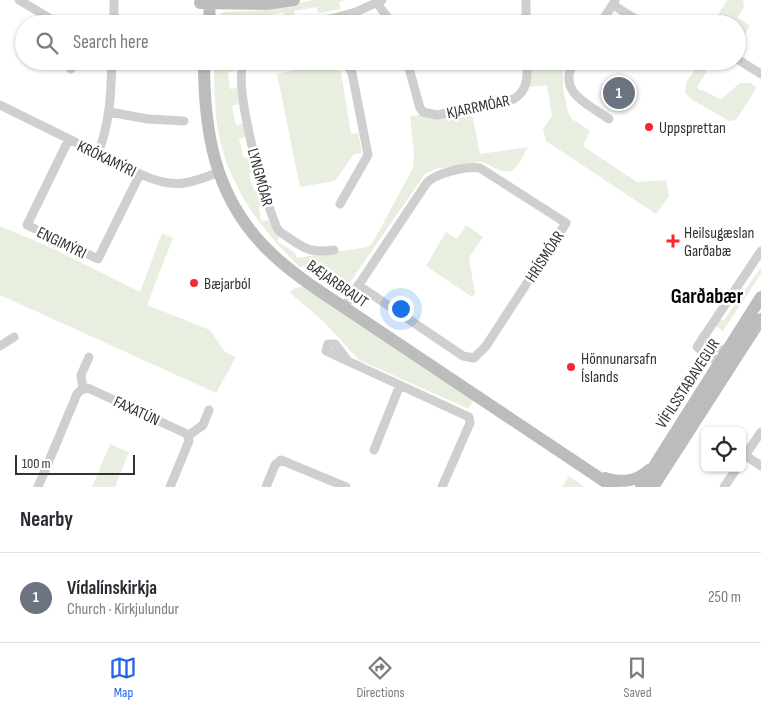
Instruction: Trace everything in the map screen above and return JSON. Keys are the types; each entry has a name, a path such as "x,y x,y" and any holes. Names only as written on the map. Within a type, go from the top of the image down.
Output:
{"street":[{"path":"19,0 44,15"},
{"path":"114,0 114,15"},
{"path":"205,1 266,4 294,0"},
{"path":"526,0 526,15"},
{"path":"202,15 205,1"},
{"path":"205,1 207,15"},
{"path":"349,15 378,1 387,15"},
{"path":"606,15 614,2 632,15"},
{"path":"746,65 761,74"},
{"path":"98,153 107,128 111,70"},
{"name":"BÆJARBRAUT","path":"204,70 204,94 208,129 219,172 248,226 265,248 302,278 344,307 558,449 599,481 613,487"},
{"name":"LYNGMÓAR","path":"241,70 240,74 246,121 277,228 284,235 307,250 320,252 334,250"},
{"path":"340,204 368,155 350,70"},
{"name":"KJARRMÓAR","path":"409,70 420,108 423,112 437,114 514,99 526,87 527,70"},
{"path":"570,70 568,79 572,92 609,119"},
{"name":"KRÓKAMÝRI","path":"0,105 140,174 161,182 178,184 196,181 219,172"},
{"path":"109,112 148,119 184,121"},
{"name":"ENGIMÝRI","path":"69,139 27,225 98,260 140,174"},
{"name":"HRÍSMÓAR","path":"344,307 358,285 426,184 435,176 471,168 480,168 566,223 486,346 474,358 463,356 358,285"},
{"path":"727,361 697,347 761,251"},
{"name":"VÍFILSSTAÐAVEGUR","path":"653,487 727,361 761,297"},
{"name":"VÍFILSSTAÐAVEGUR","path":"641,487 654,464 727,361 761,319"},
{"path":"0,353 0,347 14,337"},
{"path":"703,337 727,361"},
{"path":"38,487 77,394 83,388 80,375 89,357"},
{"path":"348,361 469,416 470,422 442,487"},
{"path":"374,450 400,384"},
{"name":"FAXATÚN","path":"83,388 91,388 185,432 188,436"},
{"path":"170,487 188,444 188,436 203,425 209,410"},
{"path":"746,455 761,432"},
{"path":"746,459 761,466"},
{"path":"266,487 277,463 282,460 346,487"},
{"path":"599,481 628,482 638,478 654,464"},
{"path":"724,487 734,472"}],"green space":[{"path":"313,0 347,0 339,2 341,9 318,13 317,7 294,11 295,15 284,15 283,12 272,15 220,15 223,12 267,10"},
{"path":"727,0 743,0 744,7 739,15 718,15"},
{"path":"746,23 750,26 746,32"},
{"path":"214,70 235,70 228,72 230,89 237,88 239,104 232,106 236,125 243,124 247,137 239,139 244,158 252,157 256,171 249,173 254,191 261,189 265,206 259,207 261,221 268,220 280,236 277,241 295,253 297,258 368,247 373,242 413,168 414,154 410,116 421,115 432,119 472,113 480,154 528,147 519,164 511,171 500,171 479,162 435,169 425,174 344,291 339,292 307,272 303,266 300,267 269,235 256,217 233,179 225,158 219,137"},
{"path":"295,70 338,70 341,72 351,134 358,133 362,153 354,154 335,181 300,187 277,74"},
{"path":"531,70 564,70 563,88 568,112 572,119 590,131 583,146 637,182 666,180 669,196 656,214 546,141 543,129 552,116 547,85 529,87"},
{"path":"694,70 706,70 697,87 699,90 718,98 721,99 740,83 751,83 756,87 736,120 729,121 691,99 685,93 686,83"},
{"path":"466,225 483,237 469,258 475,293 472,297 426,266 446,232 457,239"},
{"path":"0,226 54,249 140,292 162,233 173,238 147,305 210,330 225,352 236,357 216,393 0,295"},
{"path":"761,267 761,274 723,331 714,325 717,320 724,320"},
{"path":"305,287 473,400 469,409 359,360 324,322 289,292"},
{"path":"110,444 129,452 115,487 92,487"},
{"path":"569,476 585,487 562,487"}],"place":[{"name":"Vídalínskirkja","path":"619,93"},
{"name":"Uppsprettan","path":"649,127"},
{"name":"Heilsugæslan Garðabæ","path":"673,241"},
{"name":"Bæjarból","path":"194,283"},
{"name":"Hönnunarsafn Íslands","path":"571,367"}],"district":[{"name":"Garðabær","path":"707,296"}]}
